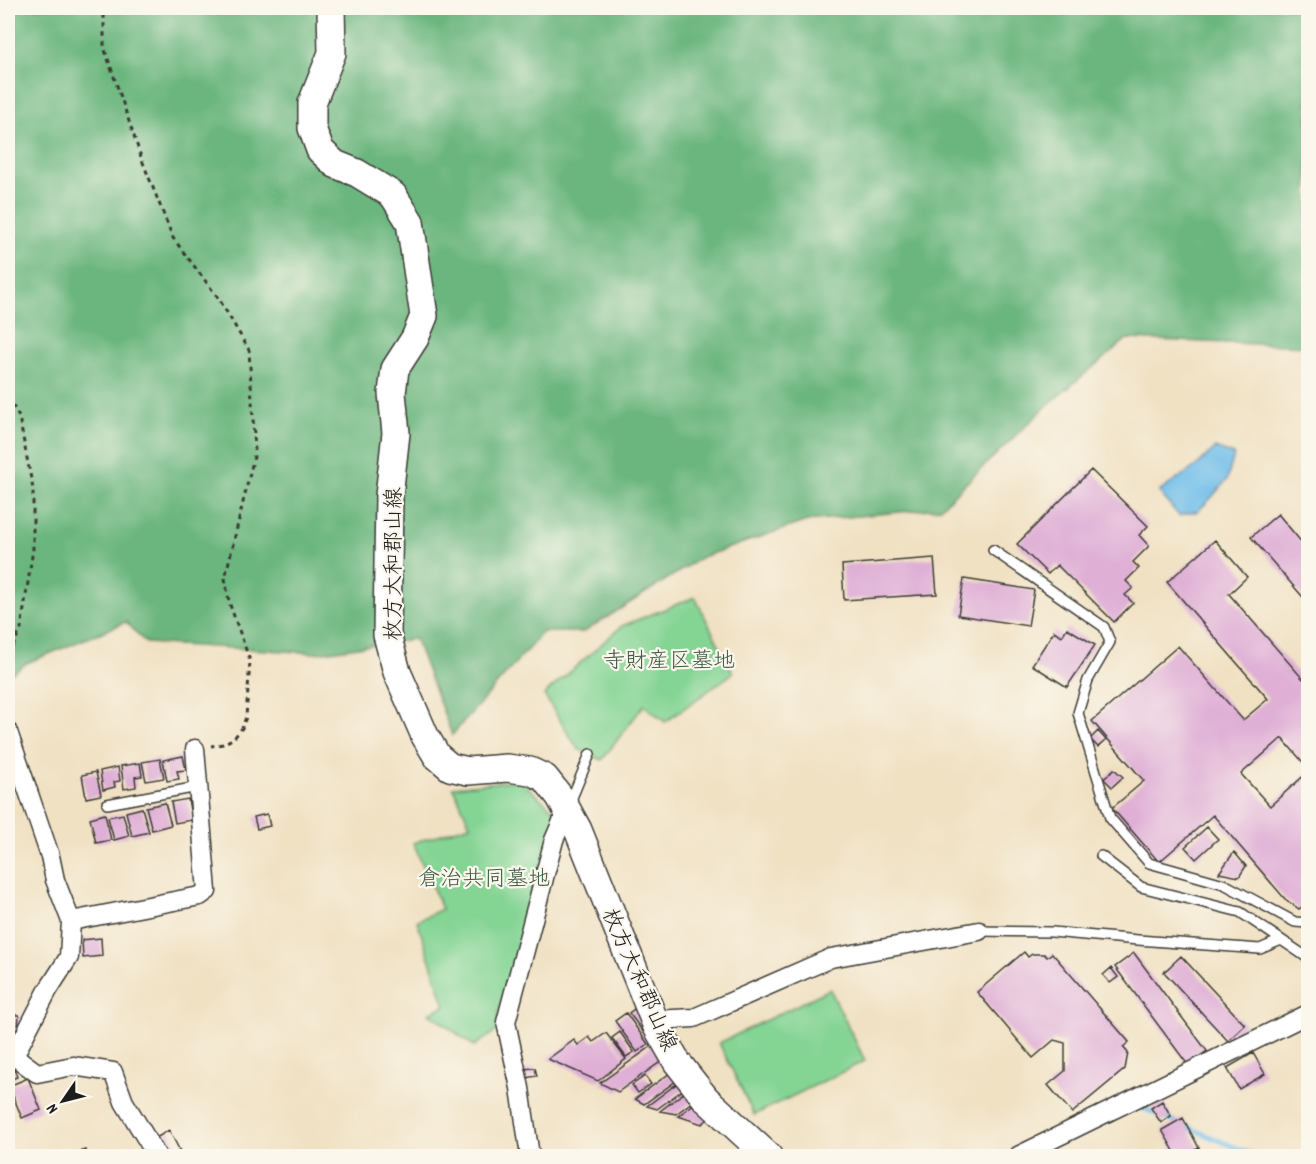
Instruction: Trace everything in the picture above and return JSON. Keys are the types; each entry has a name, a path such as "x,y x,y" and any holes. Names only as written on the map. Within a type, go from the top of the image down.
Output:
{"main road":[{"name":"枚方大和郡山線","path":"331,8 332,53 312,103 312,128 320,150 335,164 357,173 393,195 410,222 424,316 415,338 395,369 392,393 396,433 389,496 387,635 398,672 425,736 437,756 450,767 468,771 507,768 530,771 545,778 560,797 578,830 654,1020 677,1062 706,1100 768,1156"}],"street":[{"path":"8,732 50,856 55,880 71,921 69,957 11,1058 37,1073 73,1066 113,1072 124,1102 157,1156"},
{"path":"71,921 200,896 207,891 195,749"},
{"path":"530,1156 520,1088 506,1022 554,840 567,810"},
{"path":"654,1020 694,1018 831,958 979,931"},
{"path":"1017,1156 1308,1015"}],"lane":[{"path":"993,550 1104,627 1110,642 1088,680 1078,713 1110,818 1149,863 1224,884 1295,922 1308,923"},
{"path":"567,810 590,754"},
{"path":"107,804 198,787"},
{"path":"1101,856 1141,887 1240,912 1308,958"},
{"path":"979,931 1052,932 1260,948 1281,940"}],"path":[{"path":"111,8 104,15 104,47 142,160 173,238 219,299 249,350 255,452 225,578 229,602 250,661 246,717 242,728 234,738 223,744 195,749"},
{"path":"8,397 19,417 33,489 33,549 21,629 8,656"}],"green space":[{"path":"8,8 1308,8 1308,346 1127,339 1050,403 940,508 807,521 702,557 584,632 543,632 452,735 415,639 316,653 146,643 126,622 27,663 8,676"},
{"name":"寺財産区墓地","path":"695,597 733,673 665,722 644,705 602,760 578,749 544,695 622,626"},
{"name":"倉治共同墓地","path":"520,780 558,814 498,1014 501,1028 474,1046 429,1013 445,1006 417,921 442,909 413,843 470,825 453,787"},
{"path":"830,989 865,1061 754,1115 719,1043"}],"water":[{"path":"1215,448 1234,455 1227,480 1198,511 1179,516 1159,492 1196,466"}],"building":[{"path":"1091,470 1148,526 1139,535 1149,546 1133,562 1139,568 1126,581 1133,588 1125,595 1133,603 1114,622 1057,565 1048,574 1017,544"},
{"path":"1278,514 1308,550 1308,603 1251,537"},
{"path":"1215,540 1247,577 1229,594 1303,679 1308,674 1308,768 1282,738 1241,774 1270,806 1308,772 1308,902 1299,909 1285,899 1213,815 1159,862 1112,808 1144,781 1092,721 1178,646 1243,720 1268,699 1167,582"},
{"path":"934,558 937,594 844,600 842,565"},
{"path":"964,579 1034,590 1028,626 958,615"},
{"path":"1067,628 1095,645 1067,687 1032,665 1054,631 1062,636"},
{"path":"1098,731 1106,740 1098,747 1090,739"},
{"path":"183,756 186,770 177,771 179,779 167,781 163,760"},
{"path":"160,759 164,778 146,781 142,762"},
{"path":"140,763 142,776 135,777 136,787 124,789 121,766"},
{"path":"118,767 120,781 114,782 115,787 103,790 100,771"},
{"path":"1114,769 1123,777 1112,787 1104,779"},
{"path":"96,772 101,795 86,798 82,775"},
{"path":"188,799 192,820 175,823 171,802"},
{"path":"165,803 171,825 152,830 146,807"},
{"path":"142,808 149,832 132,836 126,812"},
{"path":"105,814 111,840 96,843 90,818"},
{"path":"123,814 129,836 114,840 108,817"},
{"path":"267,814 270,826 257,829 254,817"},
{"path":"1207,827 1218,839 1196,859 1185,847"},
{"path":"1234,852 1246,866 1239,877 1219,873"},
{"path":"101,938 102,956 83,958 82,940"},
{"path":"1024,952 1028,957 1032,954 1044,954 1047,957 1052,953 1129,1042 1123,1047 1128,1053 1125,1069 1072,1113 1048,1085 1065,1071 1065,1043 1054,1040 1033,1058 977,992"},
{"path":"1134,953 1207,1051 1188,1065 1115,967"},
{"path":"1181,956 1245,1025 1228,1041 1164,972"},
{"path":"1111,968 1118,977 1110,983 1103,975"},
{"path":"642,1003 650,1041 629,1013"},
{"path":"626,1013 648,1044 637,1052 615,1021"},
{"path":"8,1015 19,1015 17,1044 8,1044"},
{"path":"620,1032 634,1052 626,1057 612,1038"},
{"path":"606,1033 626,1059 598,1081 548,1059 574,1040 578,1045 589,1037 593,1042"},
{"path":"652,1046 663,1060 618,1092 600,1083"},
{"path":"1253,1053 1265,1074 1239,1089 1227,1068"},
{"path":"14,1068 17,1077 8,1080 8,1070"},
{"path":"535,1068 537,1076 525,1078 523,1069"},
{"path":"674,1070 680,1078 644,1104 635,1099"},
{"path":"645,1076 651,1084 638,1093 632,1085"},
{"path":"28,1078 41,1110 22,1118 9,1086"},
{"path":"683,1079 688,1086 657,1109 647,1106"},
{"path":"690,1088 697,1098 676,1114 660,1111"},
{"path":"699,1100 712,1116 702,1124 678,1116"},
{"path":"1162,1101 1171,1116 1161,1123 1151,1108"},
{"path":"1183,1118 1199,1148 1183,1156 1177,1156 1162,1130"},
{"path":"169,1130 180,1151 166,1156 156,1138"},
{"path":"85,1150 87,1156 68,1155"}],"waterway":[{"path":"1133,1104 1256,1156"}]}
